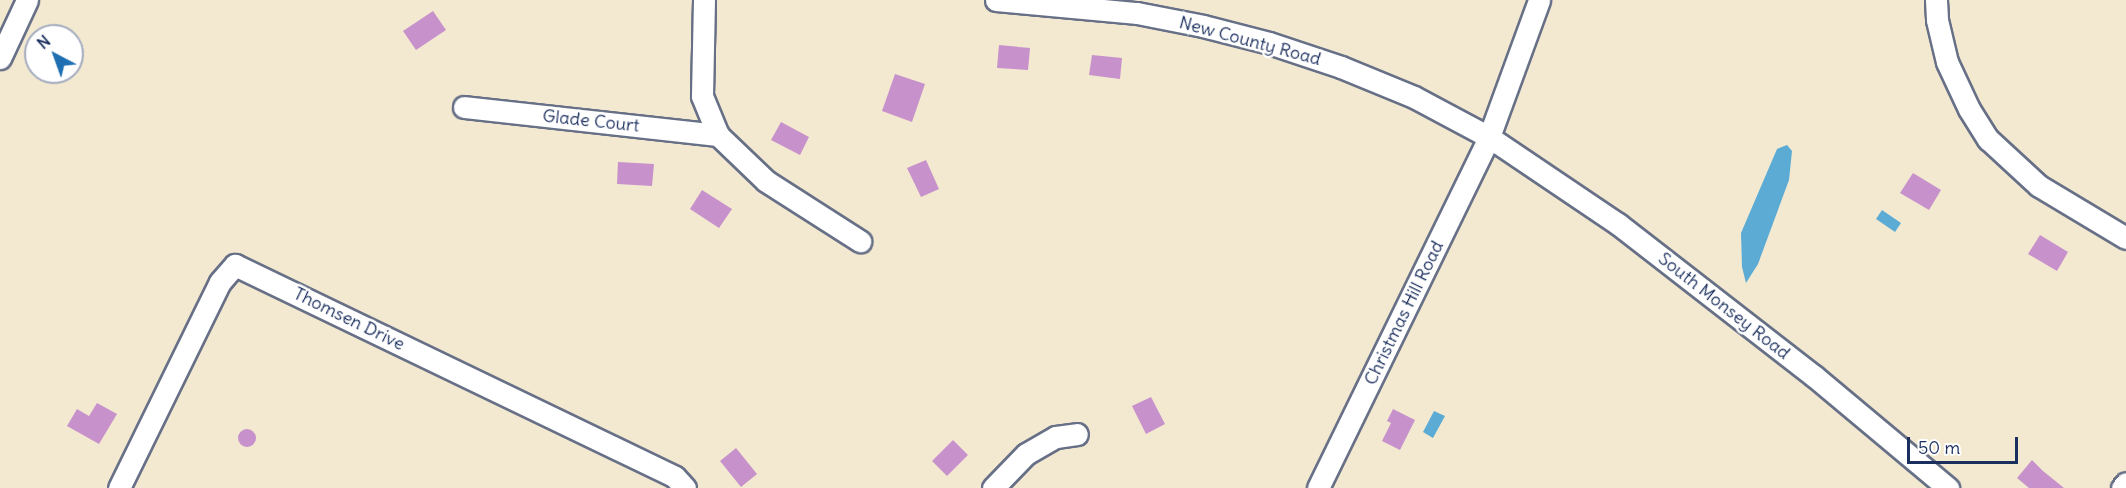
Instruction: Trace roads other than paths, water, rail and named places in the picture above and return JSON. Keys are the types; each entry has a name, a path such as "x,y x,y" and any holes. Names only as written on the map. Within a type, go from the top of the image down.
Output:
{"street":[{"path":"0,58 27,0"},
{"path":"704,0 702,96 718,135 766,181 861,242"},
{"name":"New County Road","path":"996,0 1137,13 1203,26 1269,43 1341,67 1413,97 1489,137"},
{"name":"Christmas Hill Road","path":"1318,488 1489,137 1539,0"},
{"path":"1936,0 1937,20 1947,62 1969,109 1988,139 2039,186 2126,238"},
{"name":"Glade Court","path":"464,107 718,135"},
{"name":"South Monsey Road","path":"1489,137 1573,192 1707,292 1948,488"},
{"name":"Thomsen Drive","path":"119,488 220,282 235,265 675,477 685,488"},
{"path":"993,488 1026,454 1056,436 1077,434"},
{"path":"2122,488 2126,483"}],"water":[{"path":"1787,145 1792,151 1789,180 1758,264 1746,283 1742,267 1741,233 1777,149"},
{"path":"1882,210 1901,223 1895,232 1876,219"},
{"path":"1434,411 1445,416 1433,438 1423,432"}]}
